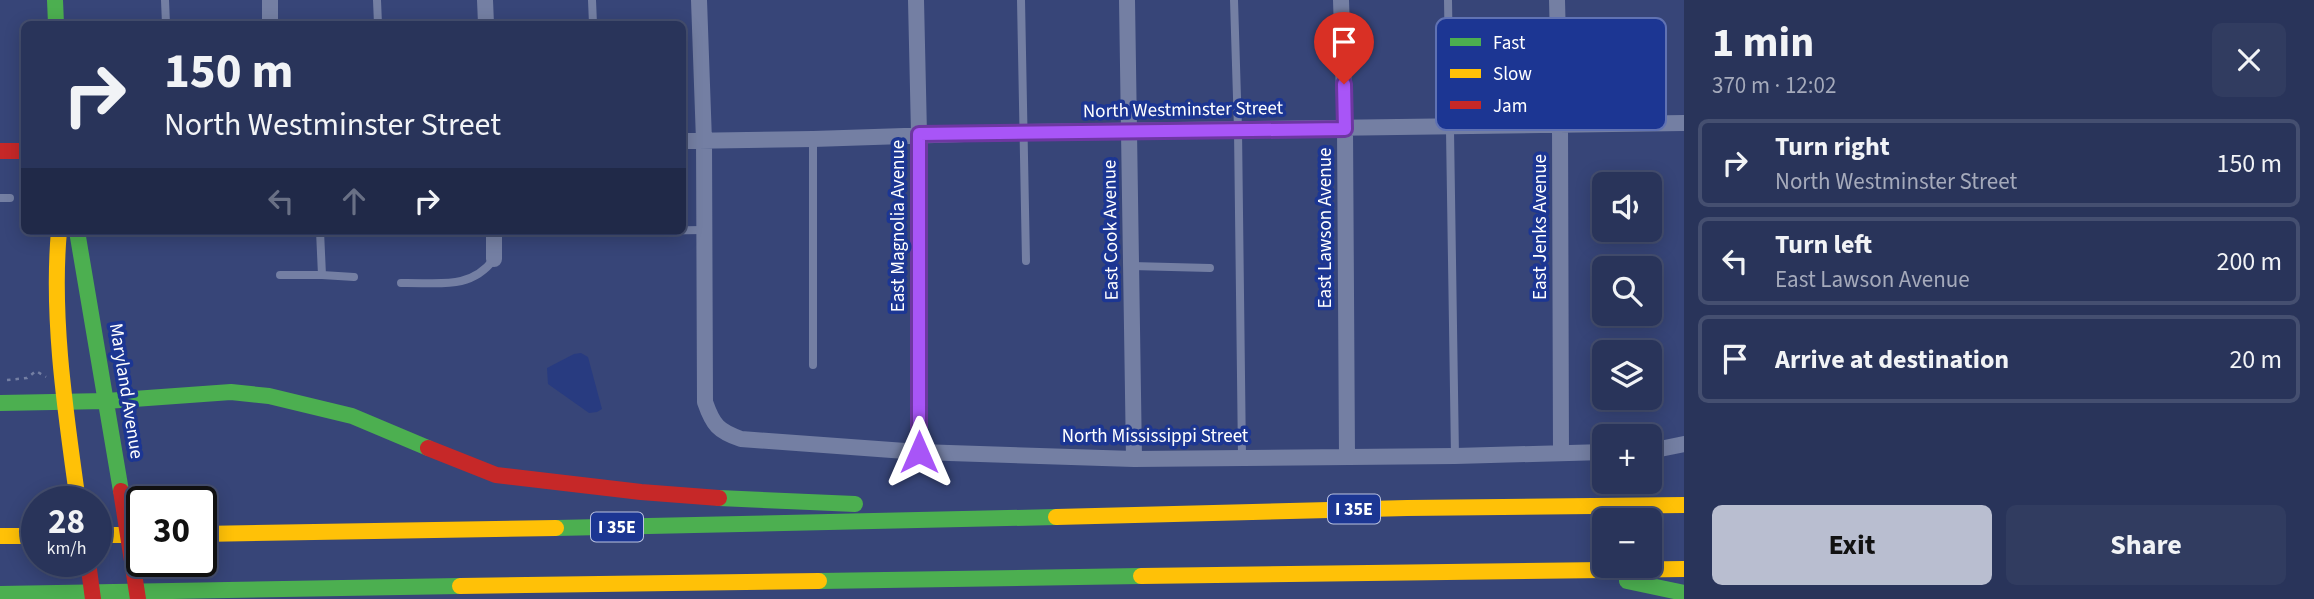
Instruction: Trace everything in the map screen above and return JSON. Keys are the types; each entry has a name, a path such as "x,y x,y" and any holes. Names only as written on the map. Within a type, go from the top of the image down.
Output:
{"main road":[{"path":"55,0 56,21"},
{"path":"0,151 21,151"},
{"path":"59,235 57,253 64,402 76,486"},
{"name":"Maryland Avenue","path":"78,235 138,599"},
{"path":"0,403 106,401 231,392 270,396 352,416 496,475 641,492 1033,517"},
{"name":"I 35E","path":"217,534 584,528 1407,508 1684,505"},
{"path":"0,536 21,536"},
{"path":"0,594 239,588 1684,569"},
{"path":"1583,570 1684,593"},
{"path":"90,577 93,599"},
{"path":"823,597 939,579"}],"street":[{"path":"270,0 270,21"},
{"path":"485,0 486,21"},
{"path":"699,0 704,229"},
{"name":"East Magnolia Avenue","path":"916,0 919,134 919,452"},
{"name":"East Cook Avenue","path":"1127,0 1134,459"},
{"name":"East Lawson Avenue","path":"1341,0 1345,129 1347,457"},
{"name":"East Jenks Avenue","path":"1557,0 1557,18"},
{"name":"North Westminster Street","path":"1666,123 1684,123"},
{"name":"North Westminster Street","path":"686,141 1025,132 1436,127"},
{"name":"East Jenks Avenue","path":"1560,130 1561,453"},
{"name":"North Mississippi Street","path":"704,229 705,402 712,420 723,433 741,439 919,452 1134,459 1592,452"},
{"path":"494,235 494,259"},
{"path":"1662,449 1684,444"}],"lane":[{"path":"165,0 166,21"},
{"path":"377,0 378,21"},
{"path":"592,0 593,21"},
{"path":"1021,0 1026,261"},
{"path":"1234,0 1242,457"},
{"path":"1448,0 1448,18"},
{"path":"1451,130 1455,456"},
{"path":"813,139 813,365"},
{"path":"686,229 704,229"},
{"path":"320,235 322,275"},
{"path":"401,283 465,281 480,275 494,259"},
{"path":"1132,266 1210,268"},
{"path":"280,275 354,276"}],"path":[{"path":"0,380 27,377 36,372 45,377"}],"water":[{"path":"581,353 588,357 602,409 597,412 589,413 548,384 547,368"}],"traffic: fast":[{"path":"55,0 56,21"},
{"path":"78,235 121,491"},
{"path":"0,403 106,401 231,392 269,396 352,416 428,448"},
{"path":"719,498 855,504"},
{"path":"556,528 1056,517"},
{"path":"819,581 1141,576"},
{"path":"1627,581 1684,593"},
{"path":"0,594 460,586"}],"traffic: slow":[{"path":"59,235 58,332 76,486"},
{"path":"1056,517 1407,508 1684,505"},
{"path":"217,534 556,528"},
{"path":"112,535 126,535"},
{"path":"0,536 21,536"},
{"path":"1141,576 1684,569"},
{"path":"460,586 819,581"}],"traffic: jam":[{"path":"0,151 21,151"},
{"path":"428,448 496,475 719,498"},
{"path":"121,491 138,599"},
{"path":"90,577 93,599"}],"route":[{"path":"919,452 919,134 1345,129 1344,84"}]}
